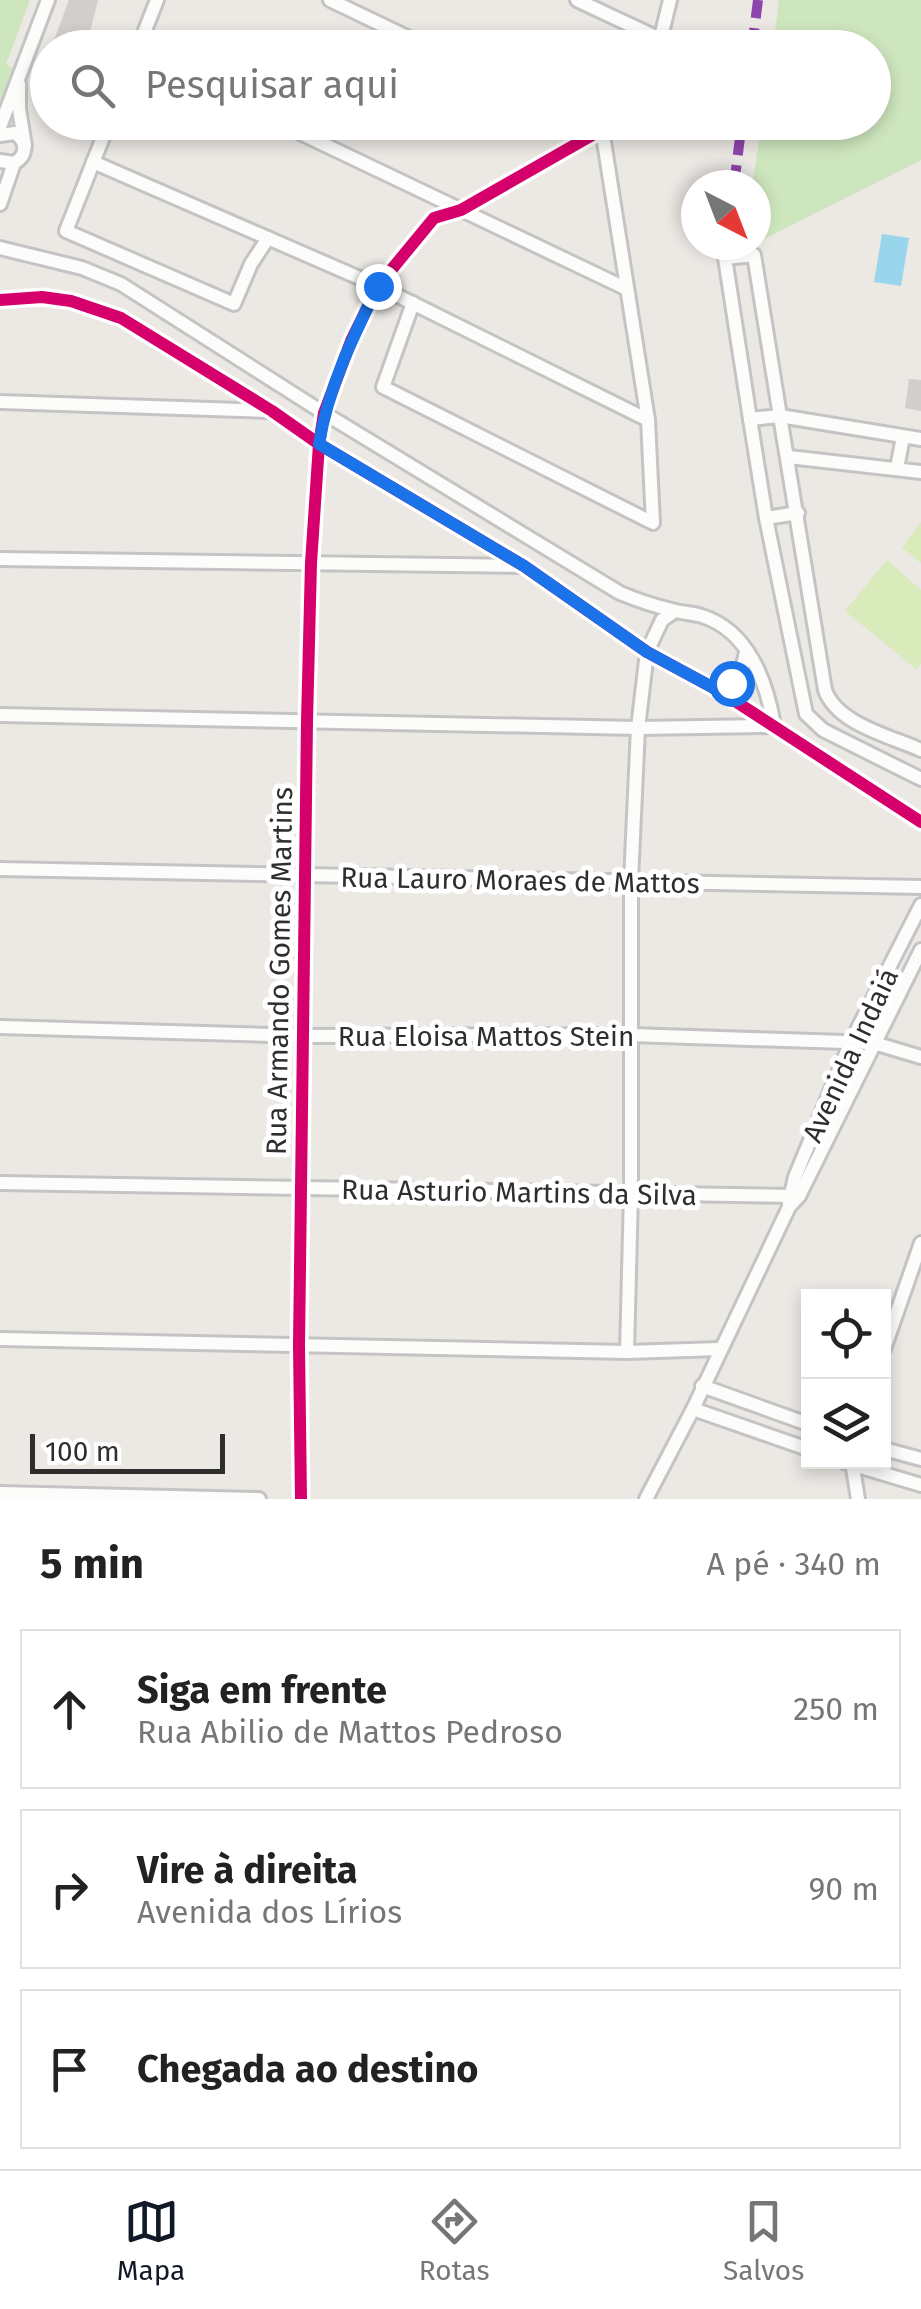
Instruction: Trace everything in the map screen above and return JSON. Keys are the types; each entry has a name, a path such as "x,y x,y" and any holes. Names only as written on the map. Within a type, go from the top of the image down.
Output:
{"street":[{"path":"36,30 48,0"},
{"path":"145,30 157,0"},
{"path":"330,0 392,30"},
{"path":"576,0 633,30"},
{"path":"662,30 670,0"},
{"path":"0,127 30,46"},
{"path":"0,204 7,162 21,158 25,146 19,109 20,71"},
{"path":"0,136 15,134 25,146"},
{"path":"102,140 66,230 234,304 251,264 268,238"},
{"path":"315,140 625,288"},
{"name":"Rua Armando Gomes Martins","path":"301,1499 307,721 311,563 322,411 375,284 434,218 461,210 584,140"},
{"path":"413,303 383,387 654,523 648,420 625,288 610,140"},
{"path":"93,162 375,284 648,420"},
{"path":"0,248 82,268 121,284 620,593 701,615 724,626 759,668 769,692 774,726"},
{"path":"921,750 856,722 830,704 824,690 754,255 725,258 766,518 806,714 823,730 921,779"},
{"path":"0,300 42,297 71,301 121,318 319,444 524,566 647,652 721,692 921,822"},
{"path":"0,402 272,411"},
{"path":"750,419 780,416 921,439"},
{"path":"898,468 903,437"},
{"path":"789,458 921,472"},
{"path":"766,518 798,513"},
{"path":"0,547 0,569"},
{"path":"0,559 524,566"},
{"path":"627,1352 631,880 638,728 647,652 662,620 675,611"},
{"path":"721,692 742,665 746,652"},
{"path":"823,730 830,704"},
{"path":"0,715 638,728 774,726"},
{"name":"Rua Lauro Moraes de Mattos","path":"0,869 921,888"},
{"name":"Avenida Indaiá","path":"792,1200 852,1042 921,905"},
{"name":"Avenida Indaiá","path":"646,1499 792,1200 921,950"},
{"name":"Rua Eloisa Mattos Stein","path":"0,1027 304,1036 631,1035 874,1042 921,1057"},
{"name":"Rua Asturio Martins da Silva","path":"0,1183 631,1192 792,1200"},
{"path":"891,1329 921,1243"},
{"path":"0,1339 627,1352 719,1349"},
{"path":"702,1386 801,1421"},
{"path":"693,1409 801,1447"},
{"path":"891,1451 921,1459"},
{"path":"851,1469 858,1499"},
{"path":"872,1469 921,1484"},
{"path":"0,1493 259,1499"}],"green space":[{"path":"0,0 30,0 6,64 13,68 0,101"},
{"path":"779,0 921,0 921,160 771,235 771,170 754,170 759,140 891,140 891,30 775,30"},
{"path":"921,522 921,563 902,548"},
{"path":"887,560 921,590 921,663 916,669 845,611"}],"water":[{"path":"882,234 909,238 901,286 874,282"}],"building":[{"path":"69,0 98,0 90,30 58,30"},
{"path":"909,379 921,380 921,411 905,408"}],"marked path":[{"path":"754,30 758,0"},
{"path":"736,170 740,140"}],"cycle path":[{"path":"301,1499 299,1345 307,721 311,563 324,413 351,341 378,286 434,218 461,210 584,140"},
{"path":"0,300 42,297 71,301 121,318 319,444 524,566 647,652 721,692 921,822"}],"route":[{"path":"378,286 350,341 324,412 319,444 524,566 647,652 721,692 731,683"}]}
